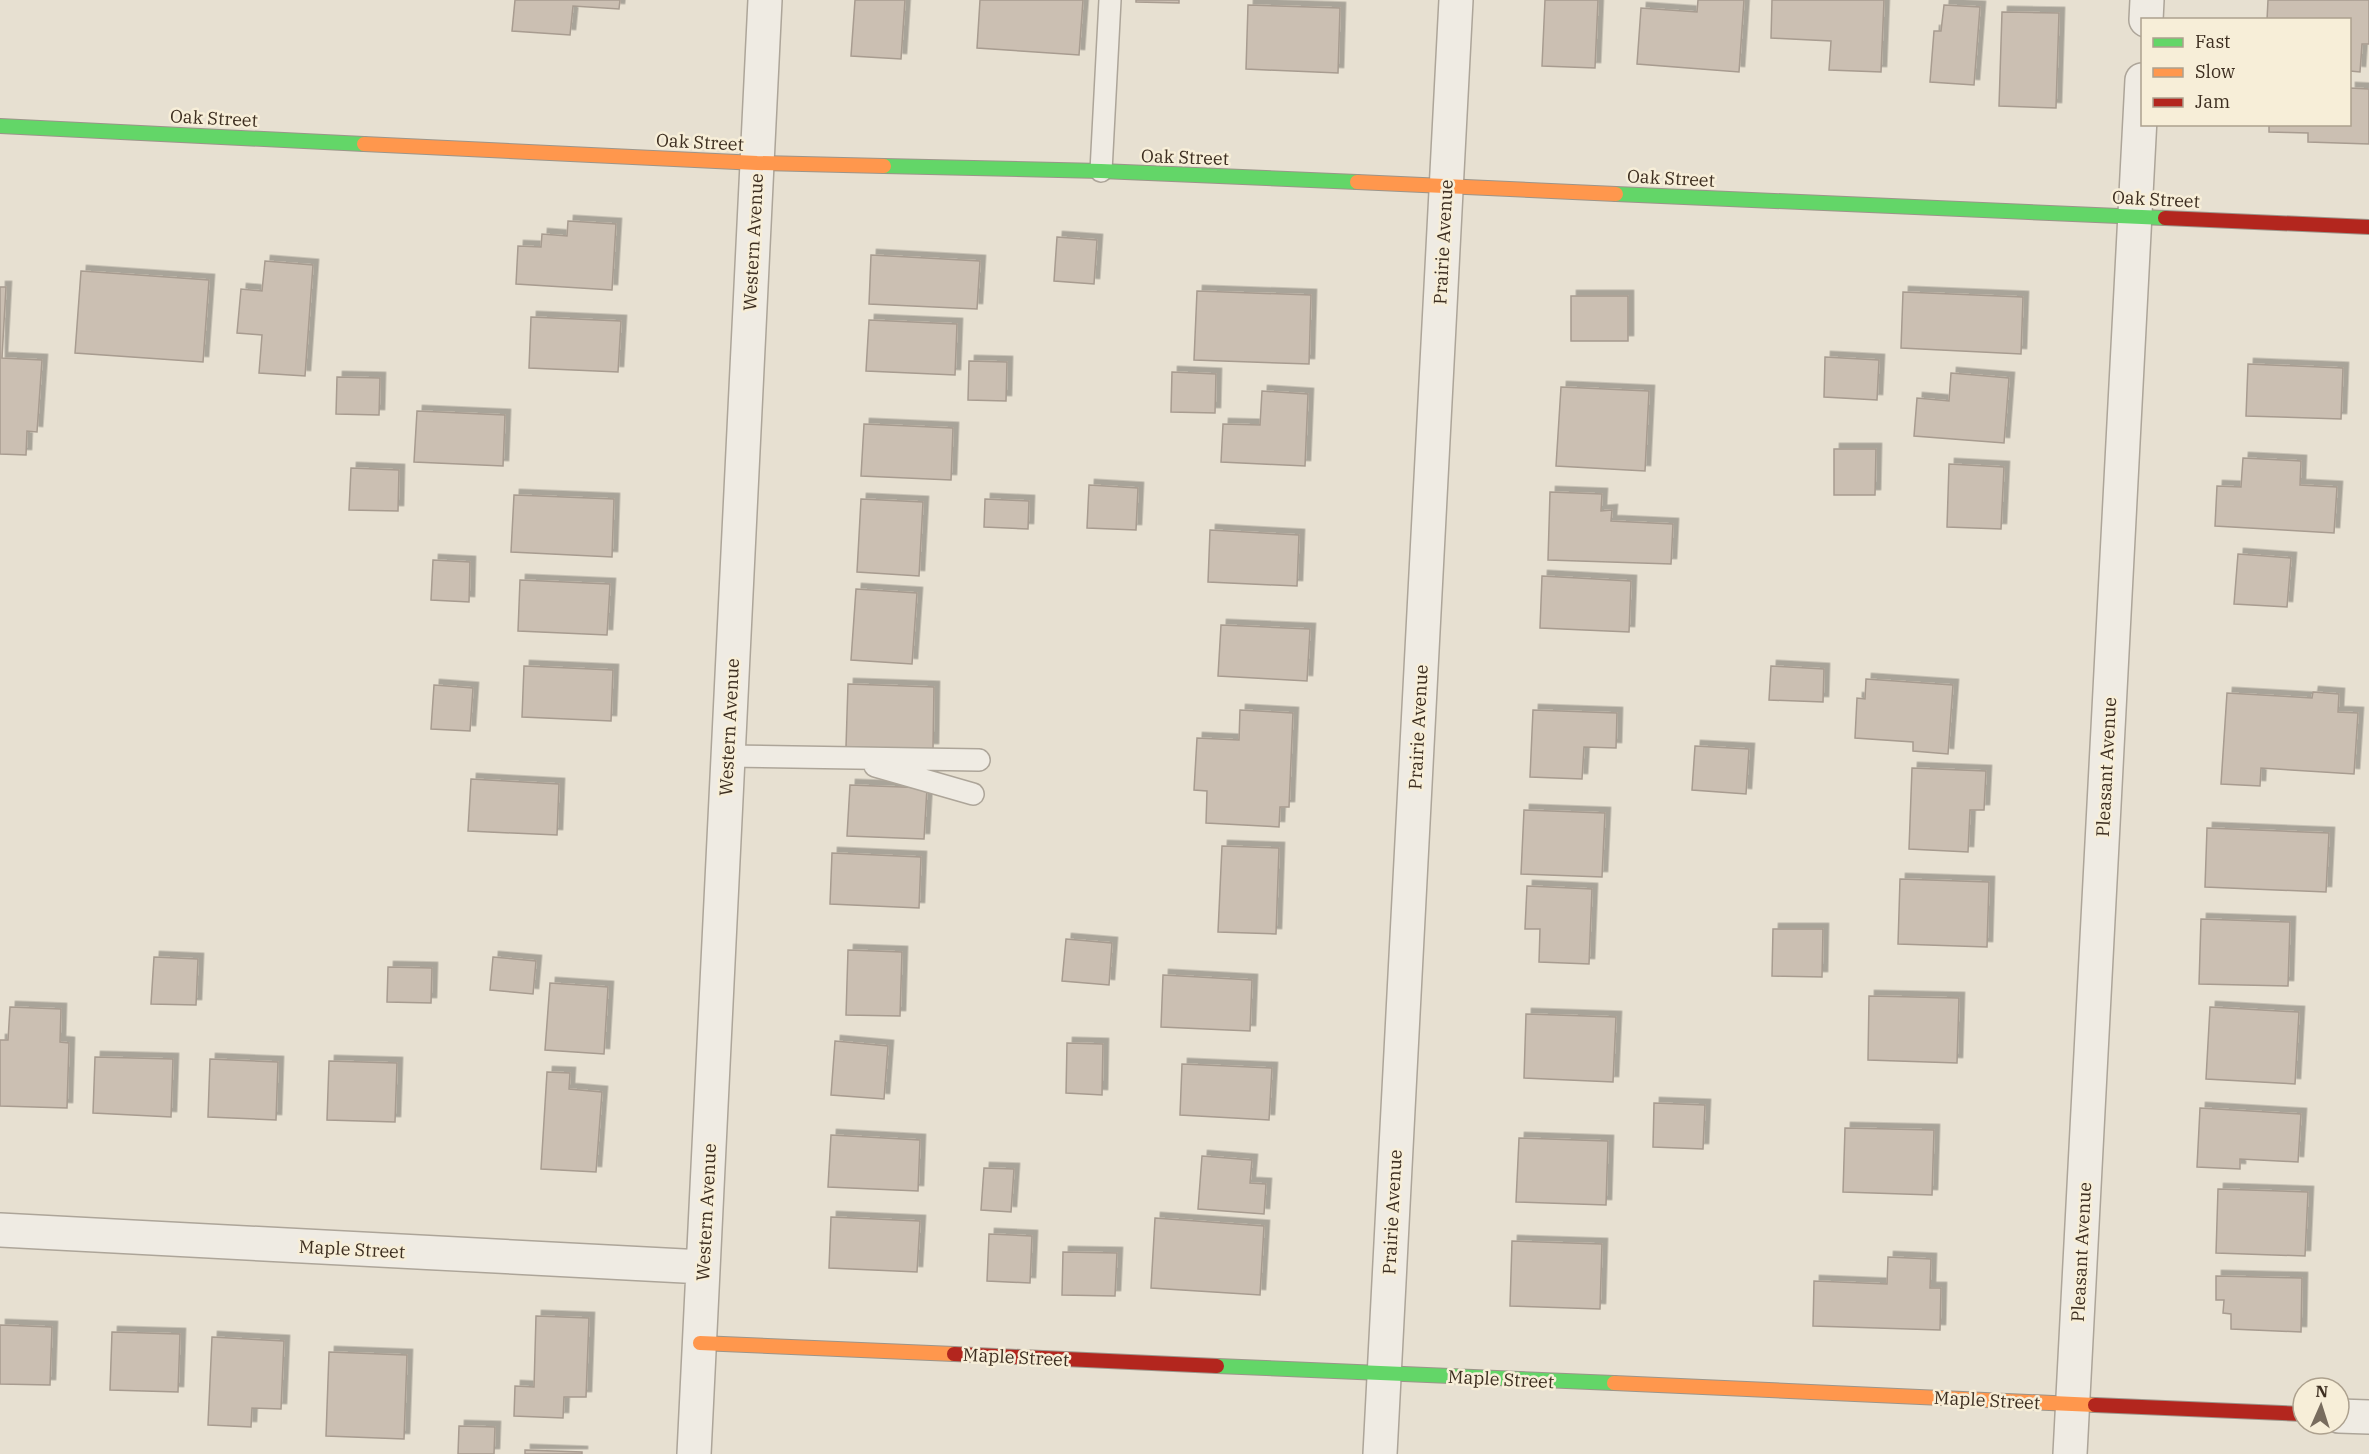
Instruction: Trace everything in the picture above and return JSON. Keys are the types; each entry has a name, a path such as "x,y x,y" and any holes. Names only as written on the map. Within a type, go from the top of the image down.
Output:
{"street":[{"name":"Western Avenue","path":"694,1454 765,0"},
{"name":"Prairie Avenue","path":"1380,1454 1456,0"},
{"path":"2146,18 2147,0"},
{"name":"Pleasant Avenue","path":"2070,1454 2141,99"},
{"name":"Oak Street","path":"0,126 757,162 1101,171 2369,227"},
{"name":"Maple Street","path":"0,1230 703,1267"},
{"name":"Maple Street","path":"700,1343 2291,1413"},
{"path":"2351,1416 2369,1417"}],"lane":[{"path":"1101,171 1110,0"},
{"path":"728,756 979,760"},
{"path":"845,758 972,794"}],"building":[{"path":"515,0 620,0 619,9 573,6 570,35 512,31"},
{"path":"855,0 905,0 901,59 851,56"},
{"path":"980,0 1083,0 1079,55 977,48"},
{"path":"1136,0 1179,0 1179,3 1136,2"},
{"path":"1545,0 1598,0 1595,68 1542,66"},
{"path":"1698,0 1744,0 1739,72 1637,64 1641,8 1697,12"},
{"path":"1772,0 1884,0 1881,72 1829,70 1831,41 1771,38"},
{"path":"2268,0 2369,0 2369,44 2362,44 2360,72 2351,71 2351,18 2267,18"},
{"path":"1248,5 1340,8 1338,73 1246,69"},
{"path":"1944,5 1980,7 1974,85 1930,82 1934,31 1941,31"},
{"path":"2002,12 2059,13 2056,108 1999,106"},
{"path":"2351,88 2369,89 2369,144 2308,142 2308,133 2269,132 2269,126 2351,126"},
{"path":"568,221 616,224 612,290 516,284 518,246 541,247 542,234 567,236"},
{"path":"1057,237 1097,240 1094,284 1054,281"},
{"path":"871,255 980,261 977,309 869,304"},
{"path":"265,261 313,265 305,376 259,373 262,335 237,333 241,289 262,291"},
{"path":"81,271 209,280 203,362 75,353"},
{"path":"0,287 6,287 2,358 42,360 37,432 27,431 26,455 0,454"},
{"path":"1197,291 1311,295 1309,364 1194,360"},
{"path":"1903,292 2023,297 2021,354 1901,348"},
{"path":"1571,296 1628,296 1628,341 1571,341"},
{"path":"531,317 621,321 618,372 529,368"},
{"path":"869,320 957,324 955,375 866,371"},
{"path":"1825,357 1879,360 1877,400 1824,397"},
{"path":"969,361 1007,362 1006,401 968,400"},
{"path":"2248,364 2343,368 2341,419 2246,416"},
{"path":"1172,372 1216,374 1215,413 1171,412"},
{"path":"1951,373 2009,378 2004,443 1914,436 1917,398 1949,401"},
{"path":"337,377 380,378 379,415 336,414"},
{"path":"1561,387 1649,391 1645,471 1556,466"},
{"path":"1262,391 1308,394 1305,466 1221,462 1223,424 1260,425"},
{"path":"417,411 505,415 503,466 414,462"},
{"path":"864,424 953,428 951,480 861,476"},
{"path":"1834,449 1876,449 1875,495 1834,495"},
{"path":"2243,458 2301,461 2300,485 2337,487 2334,533 2215,526 2217,486 2241,487"},
{"path":"1949,464 2004,467 2001,529 1947,527"},
{"path":"351,468 399,470 398,511 349,510"},
{"path":"1089,485 1138,488 1136,530 1087,528"},
{"path":"1550,492 1602,494 1601,511 1612,510 1611,521 1673,524 1671,564 1548,560"},
{"path":"514,495 614,499 612,557 511,552"},
{"path":"861,499 923,502 919,576 857,572"},
{"path":"985,499 1029,501 1028,529 984,527"},
{"path":"1210,530 1299,535 1297,586 1208,582"},
{"path":"2238,554 2291,558 2287,607 2234,604"},
{"path":"433,560 470,562 469,602 431,600"},
{"path":"1542,576 1631,581 1629,632 1540,628"},
{"path":"520,580 610,584 607,635 518,631"},
{"path":"856,589 917,593 912,664 851,660"},
{"path":"1221,625 1310,629 1307,681 1218,676"},
{"path":"524,666 613,670 611,721 522,717"},
{"path":"1771,666 1824,669 1823,702 1769,700"},
{"path":"1866,679 1953,685 1948,754 1913,751 1913,742 1855,738 1857,698 1865,699"},
{"path":"848,684 934,687 933,749 846,747"},
{"path":"434,685 473,688 470,731 431,729"},
{"path":"2313,692 2339,694 2338,712 2358,713 2354,774 2261,768 2260,786 2221,784 2227,693 2312,698"},
{"path":"1240,710 1293,713 1289,807 1280,807 1279,827 1206,823 1207,791 1194,790 1197,738 1239,740"},
{"path":"1533,710 1617,713 1616,748 1584,747 1582,779 1530,777"},
{"path":"1695,746 1749,749 1746,794 1692,790"},
{"path":"1912,768 1986,771 1984,810 1970,810 1968,852 1909,849"},
{"path":"471,779 559,784 557,835 468,831"},
{"path":"850,785 927,788 924,839 847,836"},
{"path":"1524,810 1605,813 1602,877 1521,874"},
{"path":"2207,828 2329,833 2326,892 2205,887"},
{"path":"1222,846 1279,848 1276,934 1218,932"},
{"path":"832,853 921,857 919,908 830,904"},
{"path":"1900,879 1989,882 1987,947 1898,944"},
{"path":"1527,886 1592,889 1589,964 1539,962 1540,929 1525,929"},
{"path":"2201,919 2290,922 2288,986 2199,984"},
{"path":"1773,929 1823,929 1822,977 1772,976"},
{"path":"1066,939 1112,943 1109,985 1062,981"},
{"path":"848,950 902,952 900,1016 846,1015"},
{"path":"154,957 198,959 196,1005 151,1004"},
{"path":"493,957 536,961 533,994 490,990"},
{"path":"388,967 432,968 431,1003 387,1002"},
{"path":"1163,975 1252,980 1250,1031 1161,1027"},
{"path":"550,983 608,987 604,1054 545,1050"},
{"path":"1869,996 1959,998 1957,1063 1868,1060"},
{"path":"10,1007 61,1009 60,1042 69,1043 67,1108 0,1106 0,1040 8,1040"},
{"path":"2210,1007 2299,1012 2295,1084 2206,1079"},
{"path":"1526,1014 1616,1017 1613,1082 1524,1078"},
{"path":"835,1041 888,1046 884,1099 831,1095"},
{"path":"1067,1043 1103,1044 1102,1095 1066,1093"},
{"path":"95,1057 173,1059 171,1117 93,1113"},
{"path":"210,1059 278,1062 276,1120 208,1117"},
{"path":"329,1061 397,1063 395,1122 327,1120"},
{"path":"1182,1064 1272,1068 1269,1120 1180,1115"},
{"path":"547,1072 570,1073 569,1089 602,1092 596,1172 541,1169"},
{"path":"1654,1103 1705,1105 1703,1149 1653,1147"},
{"path":"2200,1108 2301,1114 2298,1162 2240,1159 2240,1169 2197,1167"},
{"path":"1845,1128 1934,1130 1932,1195 1843,1192"},
{"path":"831,1135 920,1140 918,1191 828,1187"},
{"path":"1519,1138 1608,1141 1606,1205 1516,1202"},
{"path":"1202,1156 1252,1160 1250,1183 1266,1184 1264,1214 1198,1209"},
{"path":"984,1168 1014,1169 1011,1212 981,1210"},
{"path":"2218,1189 2308,1192 2305,1256 2216,1253"},
{"path":"831,1217 920,1221 917,1272 829,1268"},
{"path":"1155,1218 1264,1226 1260,1295 1151,1288"},
{"path":"989,1234 1032,1236 1030,1283 987,1281"},
{"path":"1512,1241 1602,1244 1600,1309 1510,1306"},
{"path":"1063,1252 1117,1253 1115,1296 1062,1295"},
{"path":"1888,1257 1931,1259 1930,1288 1941,1288 1940,1330 1813,1326 1814,1281 1887,1284"},
{"path":"2216,1276 2302,1278 2301,1332 2231,1329 2231,1314 2223,1313 2224,1300 2216,1300"},
{"path":"536,1316 589,1318 586,1397 564,1397 563,1418 514,1416 515,1386 534,1387"},
{"path":"0,1325 52,1327 50,1385 0,1384"},
{"path":"112,1332 180,1334 178,1392 110,1390"},
{"path":"212,1337 284,1341 281,1409 252,1408 251,1427 208,1425"},
{"path":"329,1352 407,1355 404,1439 326,1436"},
{"path":"459,1426 495,1427 494,1454 458,1454"},
{"path":"525,1450 582,1452 582,1454 525,1454"}],"traffic: fast":[{"path":"0,126 364,144"},
{"path":"884,166 1101,171 1357,182"},
{"path":"1616,194 2165,218"},
{"path":"1217,1366 1614,1383"}],"traffic: slow":[{"path":"364,144 757,163 884,166"},
{"path":"1357,182 1616,194"},
{"path":"700,1343 954,1354"},
{"path":"1614,1383 2095,1405"}],"traffic: jam":[{"path":"2165,218 2369,227"},
{"path":"954,1354 1217,1366"},
{"path":"2095,1405 2291,1413"}]}
